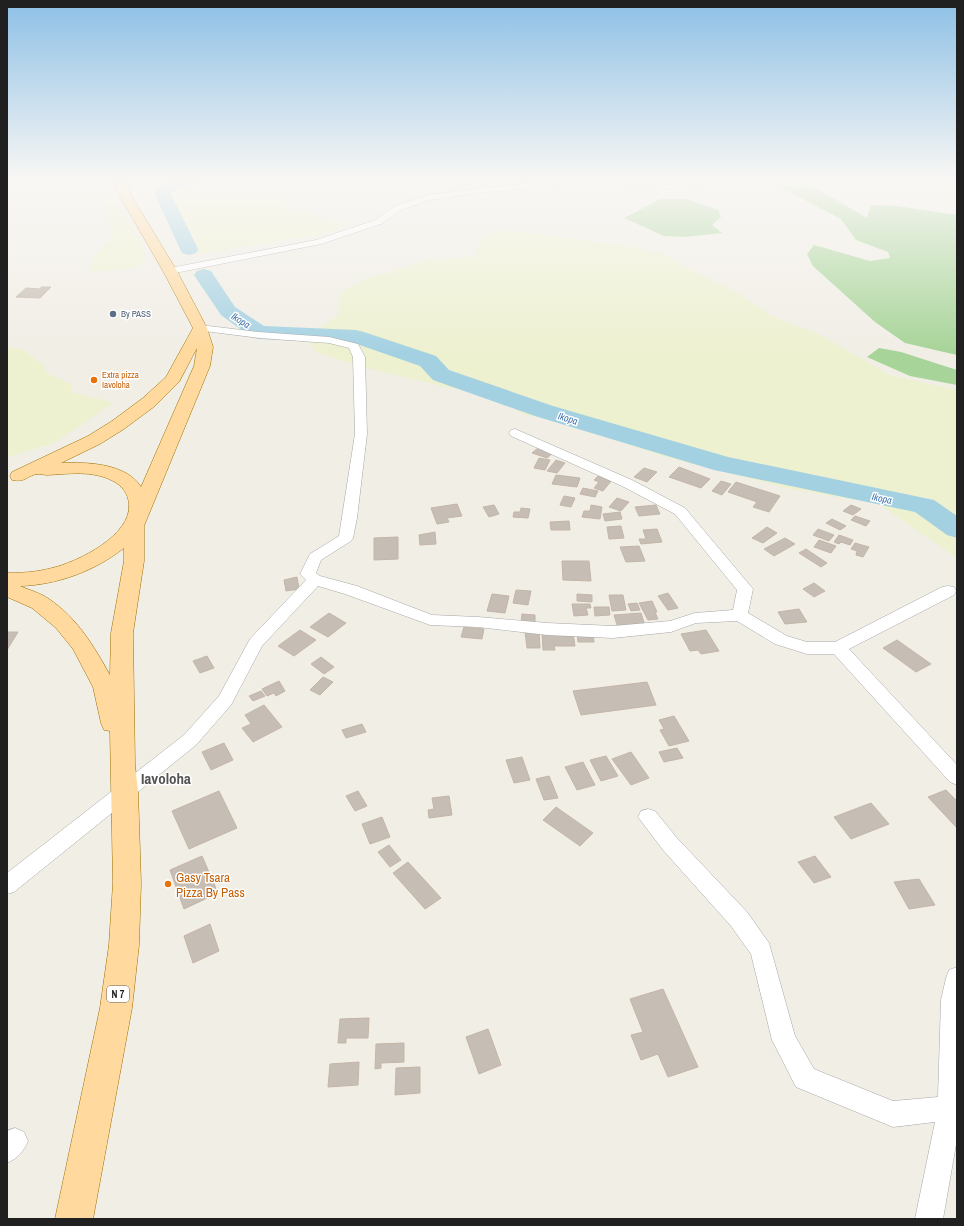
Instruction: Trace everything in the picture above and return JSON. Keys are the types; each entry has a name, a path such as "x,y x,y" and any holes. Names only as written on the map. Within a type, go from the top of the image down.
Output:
{"main road":[{"path":"7,580 43,577 76,567 105,553 122,540 137,520 202,366 205,347 200,328 170,271 150,237"},
{"path":"13,478 94,440 118,425 149,402 172,379 200,328"},
{"path":"13,478 45,470 66,468 94,469 118,476 134,488 140,504 137,520 134,561 122,633 124,778"},
{"path":"7,589 40,603 64,623 82,645 105,686 124,778"},
{"name":"N 7","path":"74,1219 116,1008 124,945 127,883 124,778"}],"street":[{"path":"170,271 318,242 332,237"},
{"path":"200,328 259,335 329,340 354,346 359,356 361,434 350,518 346,538 315,557 308,574 315,580 351,590 430,620 478,622 547,629 613,632 671,626 695,618 740,615 781,640 807,648 838,648 948,591"},
{"path":"515,433 627,483 680,511 745,589 740,615"},
{"path":"7,885 124,778 190,740 225,700 256,643 315,580"},
{"path":"838,648 957,778"},
{"path":"648,817 670,844 739,919 761,950 784,1040 805,1078 893,1114 953,1112"},
{"path":"929,1219 953,1112 954,1000 957,978"}],"green space":[{"path":"112,237 138,237 144,249 145,259 141,264 133,268 88,272 94,257"},
{"path":"179,237 304,237 198,254 182,249 176,241"},
{"path":"485,237 559,237 639,248 671,257 683,267 739,293 772,316 819,334 889,375 957,390 957,558 879,504 790,489 659,455 566,423 523,414 492,395 441,386 366,368 315,352 306,338 337,316 340,292 366,279 427,260 476,256 478,246"},
{"path":"854,237 957,237 957,355 905,343 875,322 813,266 807,254 814,245 870,261 890,258 888,252 856,240"},
{"path":"7,347 22,349 42,364 48,374 71,384 72,392 114,403 54,443 7,457"},
{"path":"879,348 901,352 957,370 957,385 910,376 867,357"}],"building":[{"path":"42,287 51,287 40,298 16,297 26,288 39,289"},
{"path":"538,448 553,453 547,458 532,453"},
{"path":"539,458 550,460 545,470 534,468"},
{"path":"556,460 565,463 557,473 547,471"},
{"path":"679,467 710,479 701,488 669,477"},
{"path":"644,468 657,472 647,482 634,477"},
{"path":"556,475 580,478 577,487 552,484"},
{"path":"598,476 612,480 603,491 594,488 599,482 594,480"},
{"path":"721,481 731,484 722,495 712,491"},
{"path":"736,482 780,496 769,512 753,507 757,502 728,492"},
{"path":"583,488 598,491 595,497 580,494"},
{"path":"564,496 575,498 571,507 560,505"},
{"path":"617,498 629,502 621,511 609,507"},
{"path":"457,504 462,516 447,518 449,522 437,524 431,508"},
{"path":"494,505 499,514 489,517 483,507"},
{"path":"591,505 602,507 600,519 582,517 584,511 590,511"},
{"path":"656,505 660,514 639,516 635,507"},
{"path":"851,505 861,509 853,515 843,511"},
{"path":"521,508 530,509 528,518 513,517 514,512 520,512"},
{"path":"620,512 622,519 605,521 603,514"},
{"path":"855,516 870,521 866,526 851,520"},
{"path":"832,519 846,526 840,530 826,523"},
{"path":"569,521 570,530 551,530 550,522"},
{"path":"621,526 624,538 609,539 607,527"},
{"path":"767,527 777,533 763,543 752,538"},
{"path":"657,529 662,542 641,544 639,539 646,539 643,530"},
{"path":"818,529 834,535 829,541 813,535"},
{"path":"435,532 436,544 420,545 419,535"},
{"path":"839,535 853,540 850,545 841,542 839,544 834,542"},
{"path":"398,537 398,559 374,560 374,538"},
{"path":"785,538 795,544 774,556 764,549"},
{"path":"819,540 836,546 831,553 814,547"},
{"path":"855,543 869,547 863,557 856,555 857,551 851,549"},
{"path":"639,546 645,561 626,562 620,547"},
{"path":"806,549 827,563 821,567 799,553"},
{"path":"562,561 589,561 591,581 563,580"},
{"path":"297,577 299,589 286,591 284,580"},
{"path":"814,583 825,591 814,597 803,589"},
{"path":"516,590 531,591 528,605 513,603"},
{"path":"668,593 678,608 668,610 658,596"},
{"path":"492,594 509,596 505,613 487,611"},
{"path":"577,594 592,595 592,602 577,601"},
{"path":"609,595 623,595 626,610 612,611"},
{"path":"652,601 657,612 655,612 658,619 648,620 639,603"},
{"path":"637,603 640,610 631,611 628,604"},
{"path":"572,604 590,604 591,608 586,608 588,615 574,616"},
{"path":"594,607 609,607 610,615 595,616"},
{"path":"799,609 807,622 785,624 778,612"},
{"path":"329,613 346,623 328,637 310,627"},
{"path":"641,613 645,626 618,628 614,615"},
{"path":"522,614 535,615 535,624 521,623"},
{"path":"464,627 484,629 482,639 461,637"},
{"path":"300,630 316,640 294,656 278,646"},
{"path":"706,630 719,651 701,654 698,650 690,651 681,634"},
{"path":"7,632 18,632 7,650"},
{"path":"525,632 539,632 540,648 527,648"},
{"path":"542,633 573,633 575,646 554,646 555,650 543,650"},
{"path":"577,634 593,634 594,642 578,642"},
{"path":"897,640 931,664 916,672 883,648"},
{"path":"207,656 214,668 200,673 193,661"},
{"path":"321,657 334,667 324,674 311,664"},
{"path":"323,677 333,682 320,695 310,690"},
{"path":"279,681 285,691 276,696 274,693 267,696 262,689"},
{"path":"647,682 656,705 581,715 573,691"},
{"path":"261,691 265,696 253,701 249,696"},
{"path":"264,705 282,727 253,742 242,728 251,724 245,715"},
{"path":"674,716 689,741 669,746 660,730 664,729 659,720"},
{"path":"362,724 366,732 346,738 342,730"},
{"path":"224,743 233,760 211,770 202,752"},
{"path":"677,748 683,758 664,762 659,752"},
{"path":"631,752 649,778 631,785 612,759"},
{"path":"606,756 618,776 601,781 590,760"},
{"path":"522,757 530,780 514,783 506,760"},
{"path":"583,762 595,785 577,790 565,767"},
{"path":"549,776 558,798 544,800 536,779"},
{"path":"946,790 957,801 957,828 928,797"},
{"path":"219,791 237,828 189,849 172,811"},
{"path":"358,791 367,806 355,811 346,796"},
{"path":"449,796 452,815 429,818 428,810 434,809 432,798"},
{"path":"871,803 889,824 851,839 834,817"},
{"path":"556,807 593,833 580,846 543,820"},
{"path":"382,817 390,837 370,844 362,824"},
{"path":"389,845 401,860 390,867 378,852"},
{"path":"202,856 218,893 184,909 170,870"},
{"path":"815,856 831,877 814,883 798,862"},
{"path":"408,862 441,898 425,909 393,873"},
{"path":"919,879 935,905 909,909 894,882"},
{"path":"210,924 219,951 193,963 184,936"},
{"path":"663,989 698,1067 668,1077 658,1054 641,1060 631,1035 643,1032 630,999"},
{"path":"369,1018 368,1038 346,1038 346,1043 338,1043 340,1019"},
{"path":"488,1029 501,1065 479,1074 466,1037"},
{"path":"404,1043 404,1062 381,1063 381,1068 375,1069 376,1044"},
{"path":"359,1062 358,1085 328,1087 330,1064"},
{"path":"420,1067 420,1093 395,1095 396,1068"}],"waterway":[{"name":"Ikopa","path":"183,237 189,249"},
{"name":"Ikopa","path":"204,275 228,311 259,332 356,337 428,361 441,375 544,411 723,464 924,506 957,529"}],"place":[{"name":"By PASS","path":"113,314"},
{"name":"Extra pizza Iavoloha","path":"94,380"},
{"name":"Gasy Tsara Pizza By Pass","path":"168,884"}],"district":[{"name":"Iavoloha","path":"166,779"}]}
